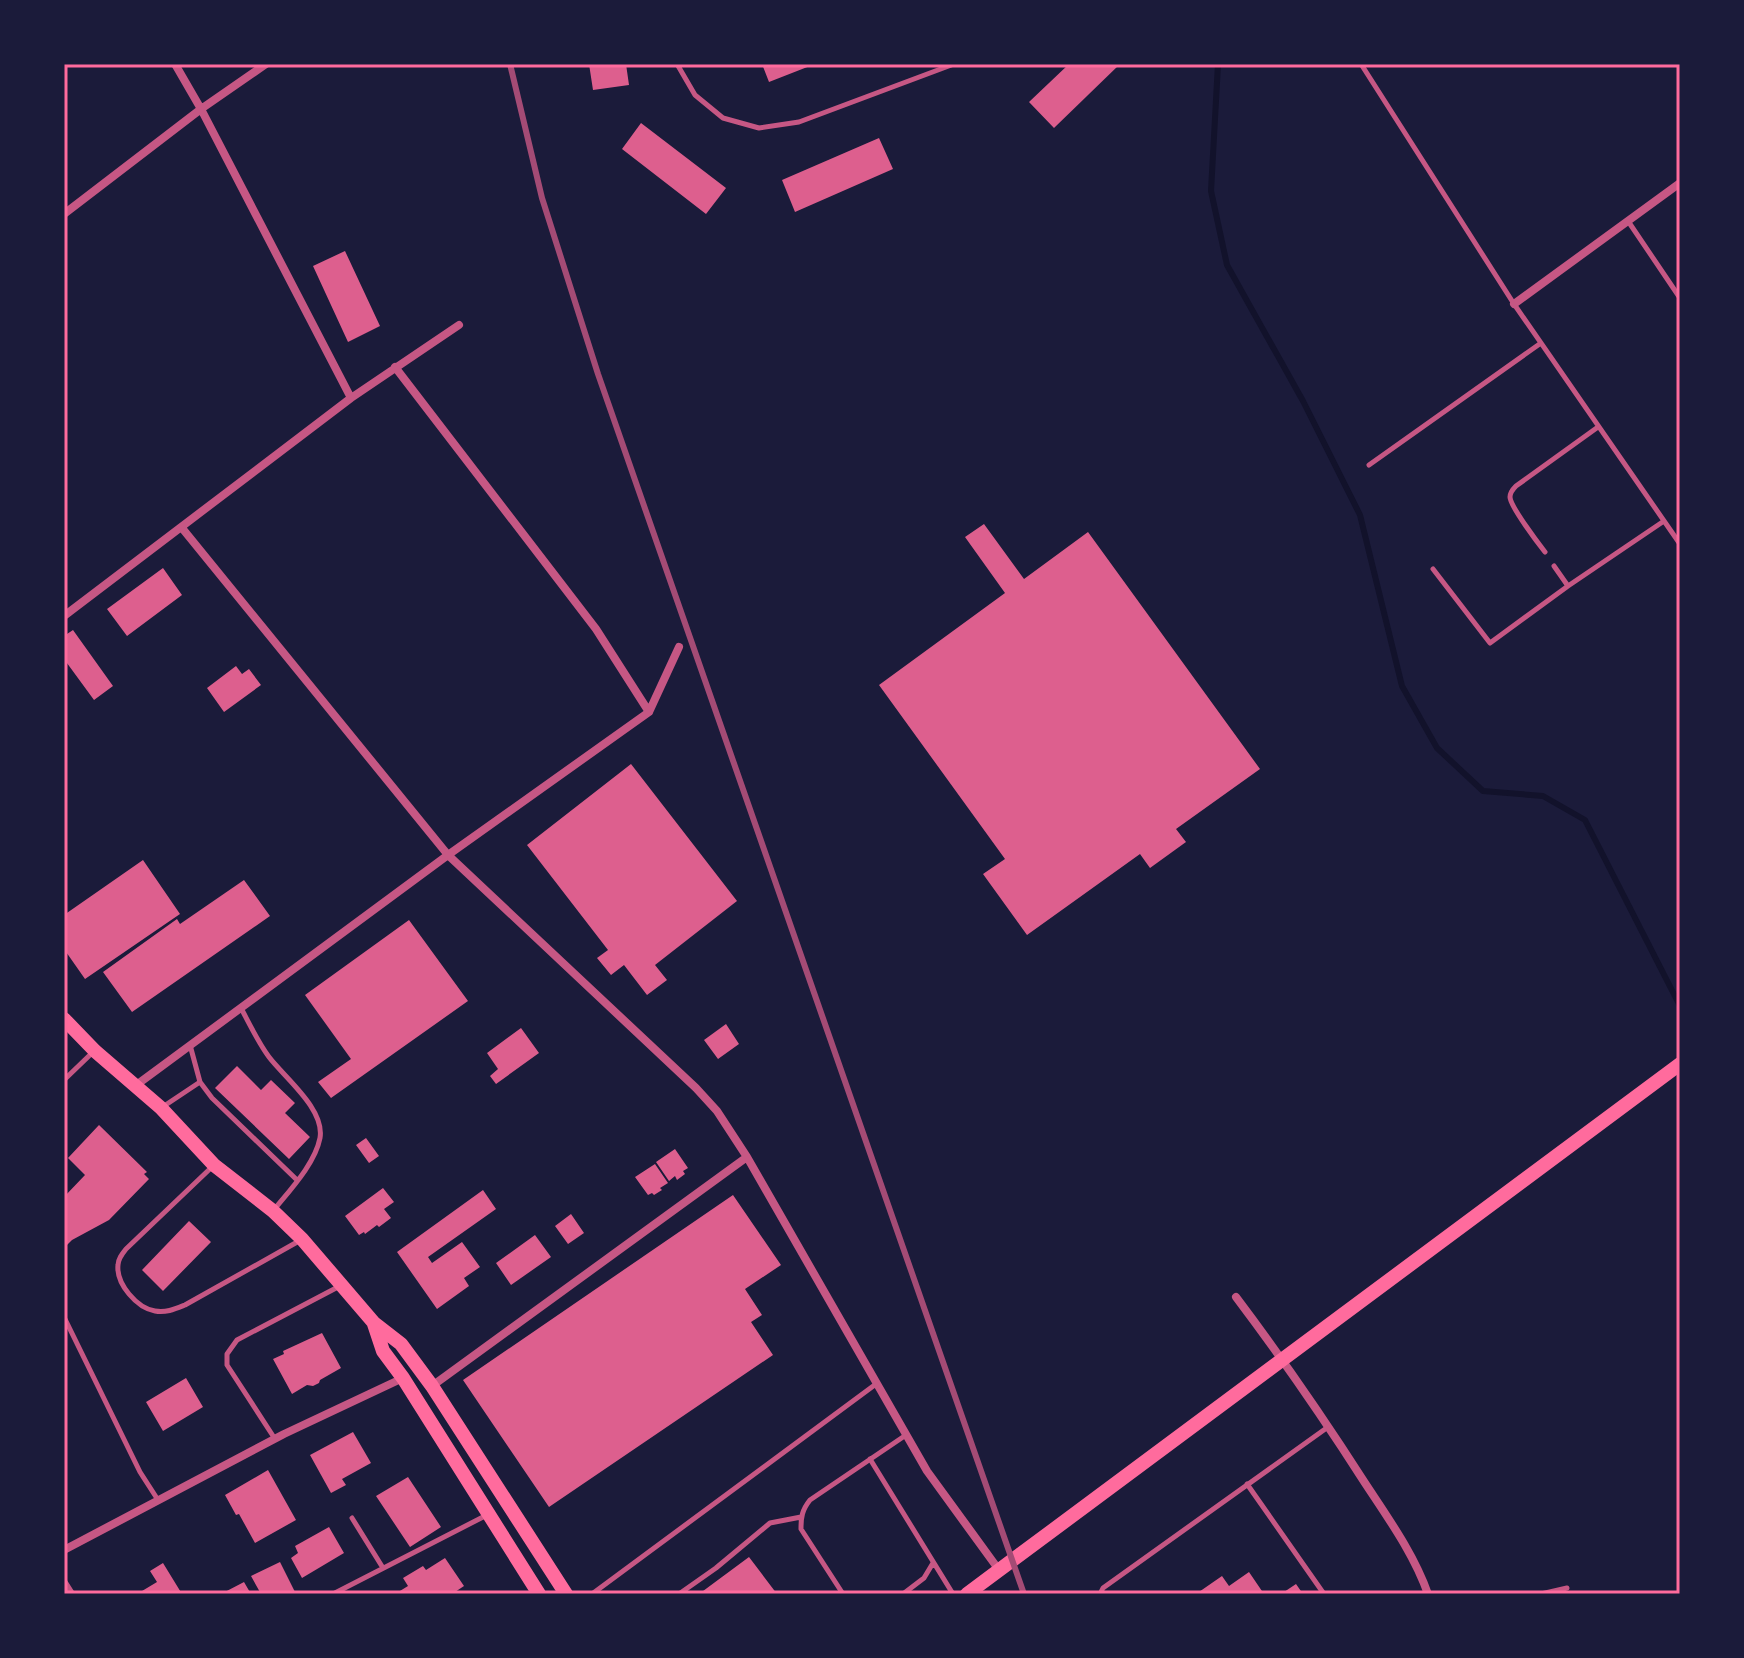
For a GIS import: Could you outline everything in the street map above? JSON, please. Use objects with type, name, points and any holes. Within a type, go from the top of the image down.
[{"type":"main road","points":[[64,1019],[95,1051],[161,1108],[214,1165],[273,1211],[302,1239],[374,1323],[401,1344],[432,1386],[566,1594]]},
{"type":"main road","points":[[967,1594],[1680,1064]]},
{"type":"main road","points":[[374,1323],[383,1351],[539,1594]]},
{"type":"street","points":[[175,64],[351,398]]},
{"type":"street","points":[[64,214],[201,109],[266,64]]},
{"type":"street","points":[[1514,304],[1680,183]]},
{"type":"street","points":[[64,616],[351,398],[459,325]]},
{"type":"street","points":[[395,367],[596,629],[649,712]]},
{"type":"street","points":[[182,528],[448,855],[717,1111],[747,1157],[927,1471],[999,1570]]},
{"type":"street","points":[[134,1086],[448,855],[649,712],[679,647]]},
{"type":"street","points":[[432,1386],[747,1157]]},
{"type":"street","points":[[1236,1297],[1329,1426],[1389,1518],[1422,1576],[1428,1594]]},
{"type":"street","points":[[64,1550],[275,1439],[403,1378]]},
{"type":"street","points":[[64,1583],[71,1594]]},
{"type":"lane","points":[[677,64],[695,95],[723,118],[759,128],[799,122],[954,64]]},
{"type":"lane","points":[[1361,64],[1514,304],[1680,544]]},
{"type":"lane","points":[[1628,221],[1680,298]]},
{"type":"lane","points":[[1369,465],[1541,343]]},
{"type":"lane","points":[[1545,552],[1509,498],[1516,486],[1598,427]]},
{"type":"lane","points":[[1433,569],[1490,643],[1664,521]]},
{"type":"lane","points":[[1554,566],[1568,586]]},
{"type":"lane","points":[[241,1007],[264,1050],[316,1115],[320,1137],[310,1161],[273,1211]]},
{"type":"lane","points":[[190,1045],[200,1082],[212,1098],[297,1180]]},
{"type":"lane","points":[[64,1080],[95,1051]]},
{"type":"lane","points":[[161,1108],[200,1082]]},
{"type":"lane","points":[[214,1165],[126,1249],[118,1262],[118,1276],[124,1288],[141,1305],[153,1311],[169,1312],[302,1239]]},
{"type":"lane","points":[[275,1439],[227,1365],[227,1354],[237,1340],[342,1285]]},
{"type":"lane","points":[[64,1317],[140,1472],[158,1500]]},
{"type":"lane","points":[[592,1594],[877,1383]]},
{"type":"lane","points":[[1100,1594],[1103,1588],[1329,1426]]},
{"type":"lane","points":[[843,1594],[801,1529],[801,1517],[810,1500],[906,1434]]},
{"type":"lane","points":[[870,1459],[953,1594]]},
{"type":"lane","points":[[1247,1484],[1324,1594]]},
{"type":"lane","points":[[333,1594],[488,1514]]},
{"type":"lane","points":[[679,1594],[770,1523],[801,1517]]},
{"type":"lane","points":[[352,1518],[383,1568]]},
{"type":"lane","points":[[903,1594],[924,1578],[933,1563]]},
{"type":"lane","points":[[1541,1594],[1567,1588]]},
{"type":"building","points":[[589,64],[626,64],[629,85],[593,90]]},
{"type":"building","points":[[762,64],[815,64],[769,82]]},
{"type":"building","points":[[1069,64],[1120,64],[1054,128],[1029,102]]},
{"type":"building","points":[[641,123],[726,188],[706,214],[622,149]]},
{"type":"building","points":[[879,138],[893,169],[795,212],[782,180]]},
{"type":"building","points":[[345,251],[380,326],[348,342],[313,266]]},
{"type":"building","points":[[984,524],[1024,579],[1088,532],[1260,769],[1176,829],[1186,842],[1150,868],[1140,854],[1027,935],[983,874],[1005,859],[879,685],[1005,593],[965,537]]},
{"type":"building","points":[[163,568],[182,595],[127,636],[107,609]]},
{"type":"building","points":[[73,630],[113,686],[94,700],[64,659],[64,636]]},
{"type":"building","points":[[236,666],[242,674],[249,669],[261,685],[224,712],[207,688]]},
{"type":"building","points":[[631,764],[737,901],[655,965],[667,980],[647,995],[624,965],[611,975],[597,958],[608,950],[527,845]]},
{"type":"building","points":[[143,860],[180,914],[85,979],[64,949],[64,915]]},
{"type":"building","points":[[244,880],[270,916],[132,1012],[103,972],[177,919],[180,924]]},
{"type":"building","points":[[409,920],[468,1001],[331,1098],[318,1082],[351,1059],[305,995]]},
{"type":"building","points":[[726,1024],[739,1044],[718,1059],[704,1040]]},
{"type":"building","points":[[521,1028],[539,1053],[496,1084],[490,1076],[498,1069],[487,1053]]},
{"type":"building","points":[[237,1066],[261,1090],[271,1080],[295,1103],[285,1113],[310,1137],[289,1159],[215,1088]]},
{"type":"building","points":[[99,1125],[147,1172],[144,1174],[149,1179],[109,1220],[72,1240],[64,1248],[64,1197],[85,1175],[68,1158]]},
{"type":"building","points":[[366,1138],[379,1156],[369,1163],[356,1145]]},
{"type":"building","points":[[675,1149],[688,1168],[677,1180],[675,1176],[669,1181],[656,1162]]},
{"type":"building","points":[[655,1164],[668,1183],[654,1195],[648,1195],[635,1177]]},
{"type":"building","points":[[383,1188],[394,1202],[384,1209],[391,1218],[359,1235],[345,1216]]},
{"type":"building","points":[[483,1190],[496,1209],[428,1257],[432,1263],[462,1242],[480,1267],[464,1278],[469,1286],[437,1309],[397,1252]]},
{"type":"building","points":[[733,1195],[781,1265],[745,1289],[762,1315],[751,1322],[773,1355],[549,1507],[463,1380]]},
{"type":"building","points":[[571,1214],[584,1233],[568,1244],[555,1226]]},
{"type":"building","points":[[189,1221],[211,1242],[163,1291],[142,1270]]},
{"type":"building","points":[[535,1235],[551,1257],[511,1285],[496,1263]]},
{"type":"building","points":[[322,1333],[341,1368],[319,1383],[307,1385],[292,1394],[273,1359]]},
{"type":"building","points":[[186,1378],[203,1407],[163,1431],[146,1402]]},
{"type":"building","points":[[353,1432],[371,1463],[342,1479],[346,1485],[331,1493],[310,1455]]},
{"type":"building","points":[[268,1470],[296,1520],[255,1543],[225,1495]]},
{"type":"building","points":[[408,1477],[441,1527],[410,1547],[376,1496]]},
{"type":"building","points":[[329,1527],[344,1553],[302,1578],[291,1558],[298,1553],[295,1546]]},
{"type":"building","points":[[749,1557],[777,1594],[699,1594]]},
{"type":"building","points":[[445,1558],[464,1586],[452,1594],[395,1594],[408,1586],[403,1578],[423,1566],[426,1570]]},
{"type":"building","points":[[280,1562],[296,1594],[261,1594],[251,1576]]},
{"type":"building","points":[[163,1563],[182,1594],[137,1594],[157,1582],[150,1571]]},
{"type":"building","points":[[1249,1572],[1264,1594],[1196,1594],[1222,1576],[1229,1586]]},
{"type":"building","points":[[244,1582],[251,1594],[221,1594]]},
{"type":"building","points":[[1296,1584],[1303,1594],[1281,1594]]},
{"type":"waterway","points":[[1218,64],[1211,191],[1227,265],[1303,401],[1360,515],[1402,686],[1437,748],[1483,791],[1543,796],[1585,820],[1680,1006]]},
{"type":"railway","points":[[510,64],[542,198],[598,374],[1024,1594]]}]
